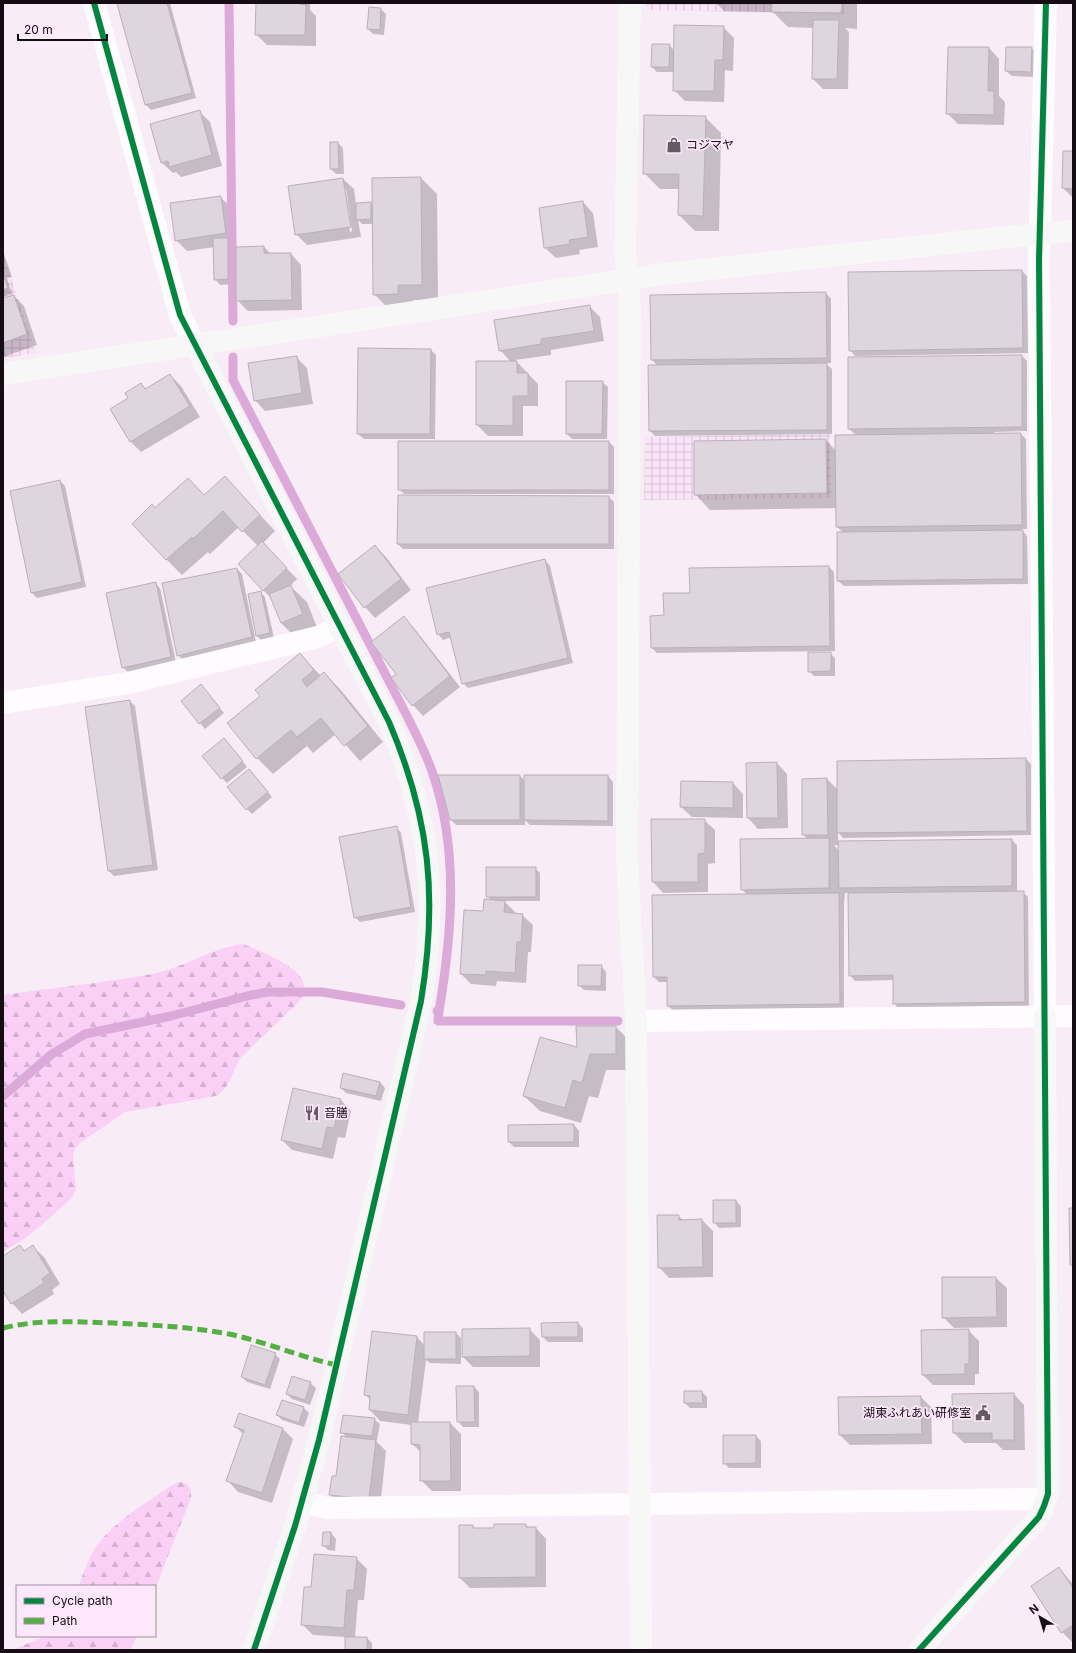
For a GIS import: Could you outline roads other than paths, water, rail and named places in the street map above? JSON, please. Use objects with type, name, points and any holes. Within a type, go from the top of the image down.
[{"type":"street","points":[[94,3],[180,315],[389,722],[402,751],[412,781],[424,835],[429,874],[429,938],[421,1001],[320,1440],[254,1650]]},
{"type":"street","points":[[630,3],[624,253],[630,306],[627,858],[636,1022],[641,1650]]},
{"type":"street","points":[[919,1650],[1038,1517],[1048,1494],[1039,260],[1046,3]]},
{"type":"street","points":[[3,374],[664,274],[1040,234],[1073,232]]},
{"type":"street","points":[[3,703],[128,683],[318,637],[340,626]]},
{"type":"street","points":[[636,1022],[1073,1016]]},
{"type":"street","points":[[302,1501],[326,1508],[1046,1499]]},
{"type":"waterway","points":[[229,3],[233,321]]},
{"type":"waterway","points":[[233,357],[233,380],[406,714],[424,751],[433,774],[447,833],[451,892],[450,922],[444,982],[439,1011],[437,1011]]},
{"type":"waterway","points":[[3,1096],[52,1054],[85,1034],[171,1016],[247,996],[267,992],[322,992],[401,1005]]},
{"type":"waterway","points":[[439,1011],[438,1021],[618,1021]]},
{"type":"place","name":"コジマヤ","points":[[674,145]]},
{"type":"place","name":"音膳","points":[[312,1113]]},
{"type":"place","name":"湖東ふれあい研修室","points":[[983,1413]]}]
